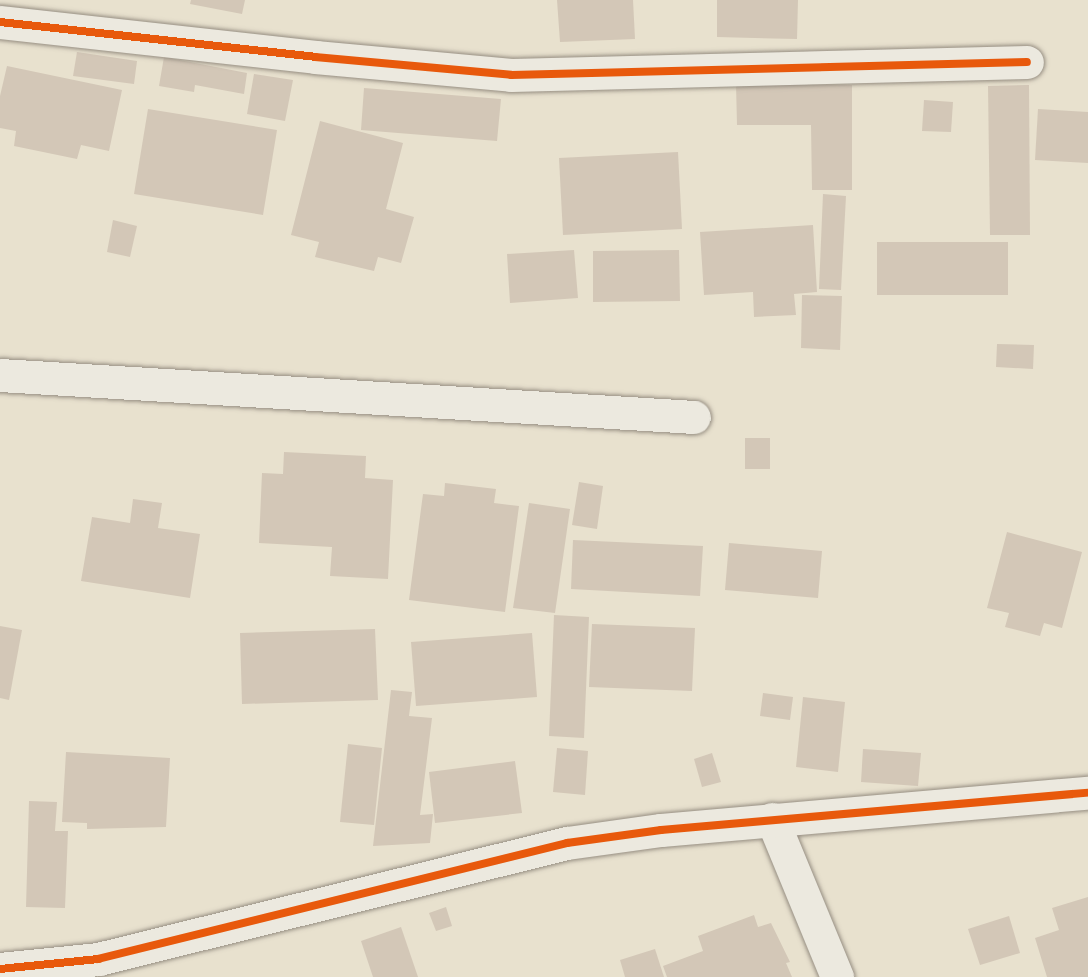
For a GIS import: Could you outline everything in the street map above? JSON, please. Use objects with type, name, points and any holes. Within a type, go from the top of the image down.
[{"type":"street","points":[[0,22],[315,57],[511,75],[1027,62]]},
{"type":"street","points":[[0,375],[694,417]]},
{"type":"street","points":[[0,969],[101,968],[567,843],[772,819],[1088,793]]},
{"type":"street","points":[[772,819],[837,977]]},
{"type":"building","points":[[191,0],[245,0],[242,14],[190,4]]},
{"type":"building","points":[[557,0],[633,0],[635,39],[560,42]]},
{"type":"building","points":[[717,0],[798,0],[797,39],[717,37]]},
{"type":"building","points":[[77,52],[137,61],[134,84],[73,76]]},
{"type":"building","points":[[164,57],[247,73],[244,94],[195,85],[194,92],[159,86]]},
{"type":"building","points":[[7,66],[122,90],[109,151],[81,145],[77,159],[14,146],[16,131],[0,128],[0,96]]},
{"type":"building","points":[[254,74],[293,80],[285,121],[247,114]]},
{"type":"building","points":[[736,84],[852,85],[852,190],[812,190],[811,125],[737,125]]},
{"type":"building","points":[[1029,85],[1030,235],[990,235],[988,86]]},
{"type":"building","points":[[364,88],[501,99],[497,141],[361,130]]},
{"type":"building","points":[[924,100],[953,102],[951,132],[922,131]]},
{"type":"building","points":[[148,109],[277,130],[263,215],[134,194]]},
{"type":"building","points":[[1038,109],[1088,112],[1088,163],[1035,160]]},
{"type":"building","points":[[320,121],[403,143],[386,209],[414,217],[401,263],[378,257],[374,271],[315,257],[319,242],[291,235]]},
{"type":"building","points":[[678,152],[682,229],[563,235],[559,158]]},
{"type":"building","points":[[823,194],[846,196],[841,290],[819,289]]},
{"type":"building","points":[[113,220],[137,226],[130,257],[107,252]]},
{"type":"building","points":[[813,225],[817,292],[794,294],[796,315],[754,317],[753,292],[704,295],[700,232]]},
{"type":"building","points":[[877,242],[1008,242],[1008,295],[877,295]]},
{"type":"building","points":[[574,250],[578,298],[510,303],[507,254]]},
{"type":"building","points":[[679,250],[680,301],[593,302],[593,251]]},
{"type":"building","points":[[802,295],[842,296],[840,350],[801,348]]},
{"type":"building","points":[[997,344],[1034,345],[1033,369],[996,367]]},
{"type":"building","points":[[745,438],[770,438],[770,469],[745,469]]},
{"type":"building","points":[[284,452],[366,456],[365,478],[393,480],[388,579],[330,576],[332,547],[259,543],[262,473],[283,474]]},
{"type":"building","points":[[579,482],[603,486],[597,529],[572,525]]},
{"type":"building","points":[[445,483],[496,489],[494,503],[519,506],[505,612],[409,600],[423,494],[444,496]]},
{"type":"building","points":[[133,499],[162,503],[158,528],[200,534],[190,598],[81,581],[92,517],[130,523]]},
{"type":"building","points":[[529,503],[570,509],[555,613],[513,608]]},
{"type":"building","points":[[1007,532],[1082,552],[1062,628],[1044,623],[1040,636],[1005,627],[1009,613],[987,608]]},
{"type":"building","points":[[573,540],[703,546],[700,596],[571,589]]},
{"type":"building","points":[[729,543],[822,551],[818,598],[725,590]]},
{"type":"building","points":[[554,615],[589,617],[584,738],[549,736]]},
{"type":"building","points":[[592,624],[695,628],[692,691],[589,687]]},
{"type":"building","points":[[0,626],[22,630],[9,700],[0,698]]},
{"type":"building","points":[[375,629],[378,700],[242,704],[240,633]]},
{"type":"building","points":[[532,633],[537,697],[416,706],[411,642]]},
{"type":"building","points":[[391,690],[412,692],[409,716],[432,718],[420,815],[433,814],[430,843],[373,846]]},
{"type":"building","points":[[763,693],[793,697],[790,720],[760,716]]},
{"type":"building","points":[[803,697],[845,702],[838,772],[796,767]]},
{"type":"building","points":[[348,744],[382,748],[374,825],[340,822]]},
{"type":"building","points":[[557,748],[588,751],[585,795],[553,792]]},
{"type":"building","points":[[863,749],[921,753],[918,786],[861,782]]},
{"type":"building","points":[[66,752],[170,758],[166,827],[87,829],[87,823],[62,822]]},
{"type":"building","points":[[712,753],[721,782],[702,787],[694,759]]},
{"type":"building","points":[[515,761],[522,813],[435,823],[429,772]]},
{"type":"building","points":[[29,801],[57,802],[55,831],[68,831],[65,908],[26,907]]},
{"type":"building","points":[[1088,897],[1088,977],[1047,977],[1035,938],[1059,930],[1052,908]]},
{"type":"building","points":[[446,907],[452,926],[436,931],[429,913]]},
{"type":"building","points":[[754,915],[758,927],[771,923],[790,962],[786,963],[792,977],[667,977],[663,966],[703,951],[698,936]]},
{"type":"building","points":[[1009,916],[1020,953],[980,965],[968,929]]},
{"type":"building","points":[[401,927],[418,977],[373,977],[361,941]]},
{"type":"building","points":[[655,949],[664,977],[625,977],[620,960]]},
{"type":"cycle path","points":[[0,22],[315,57],[511,75],[1027,62]]},
{"type":"cycle path","points":[[0,969],[98,959],[567,843],[661,830],[1088,793]]}]
